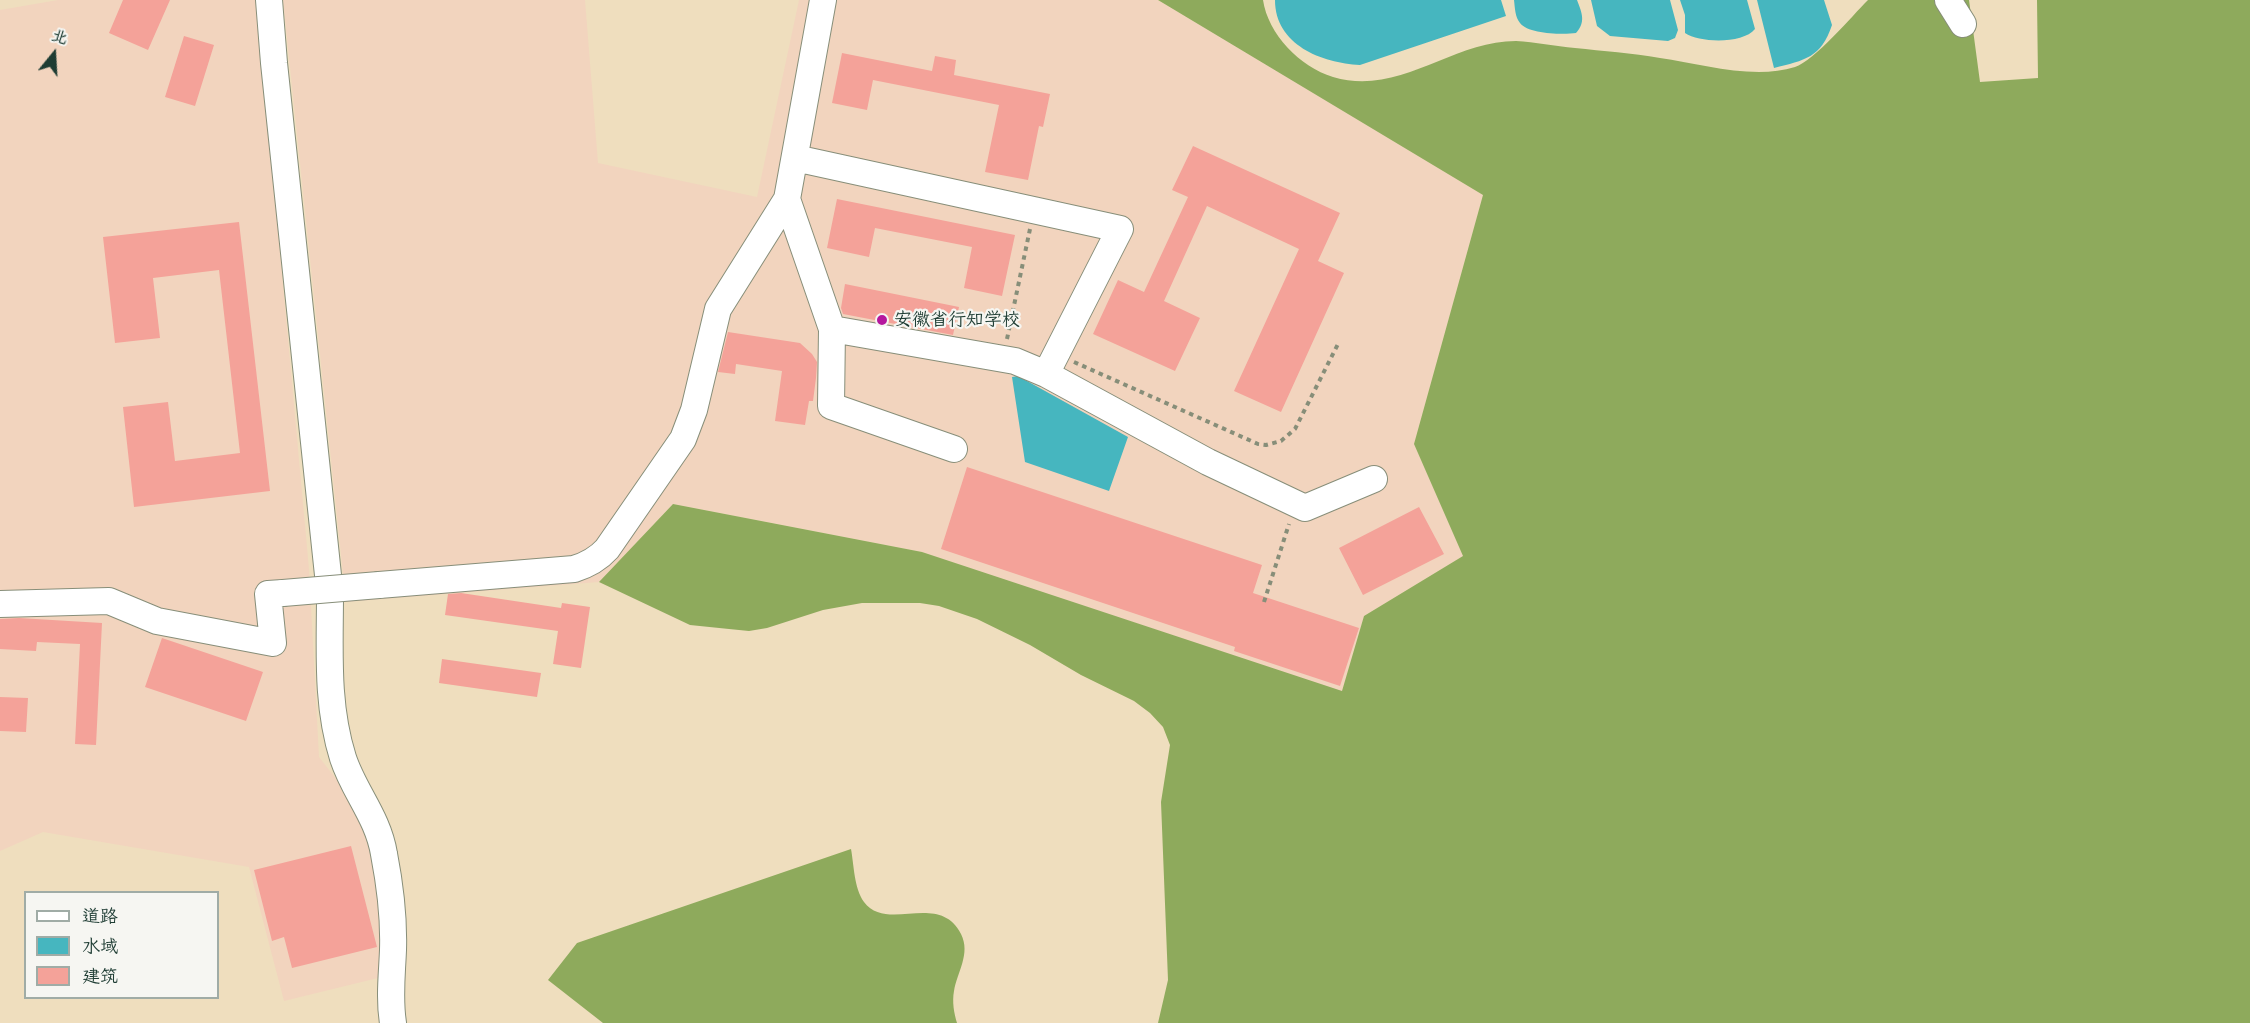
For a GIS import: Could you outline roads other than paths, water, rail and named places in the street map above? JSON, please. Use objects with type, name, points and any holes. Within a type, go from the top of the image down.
[{"type":"street","points":[[269,0],[276,87],[330,594],[329,671],[332,712],[344,761],[375,822],[384,854],[393,949],[391,991],[393,1023]]},
{"type":"street","points":[[0,604],[109,601],[157,621],[273,643],[268,594],[574,569],[601,556],[683,439],[694,410],[718,309],[788,199],[823,0]]},
{"type":"street","points":[[1948,0],[1963,24]]},
{"type":"street","points":[[795,158],[1120,230],[1052,364]]},
{"type":"street","points":[[788,199],[832,330],[831,406],[954,449]]},
{"type":"street","points":[[832,330],[1015,361],[1052,364],[1208,462],[1305,508],[1374,479]]},
{"type":"water","points":[[1275,0],[1501,0],[1506,16],[1360,65],[1331,60],[1303,49],[1283,29],[1277,16]]},
{"type":"water","points":[[1514,0],[1577,0],[1582,13],[1581,25],[1576,33],[1570,34],[1546,33],[1524,27],[1518,21]]},
{"type":"water","points":[[1591,0],[1670,0],[1678,30],[1675,38],[1668,41],[1610,36],[1597,26]]},
{"type":"water","points":[[1680,0],[1747,0],[1755,29],[1749,34],[1732,39],[1711,40],[1692,36],[1685,33],[1685,15]]},
{"type":"water","points":[[1757,0],[1824,0],[1832,25],[1823,45],[1803,60],[1774,68]]},
{"type":"water","points":[[1018,376],[1128,437],[1109,491],[1025,462],[1012,377]]},
{"type":"place","name":"安徽省行知学校","points":[[882,320]]}]
